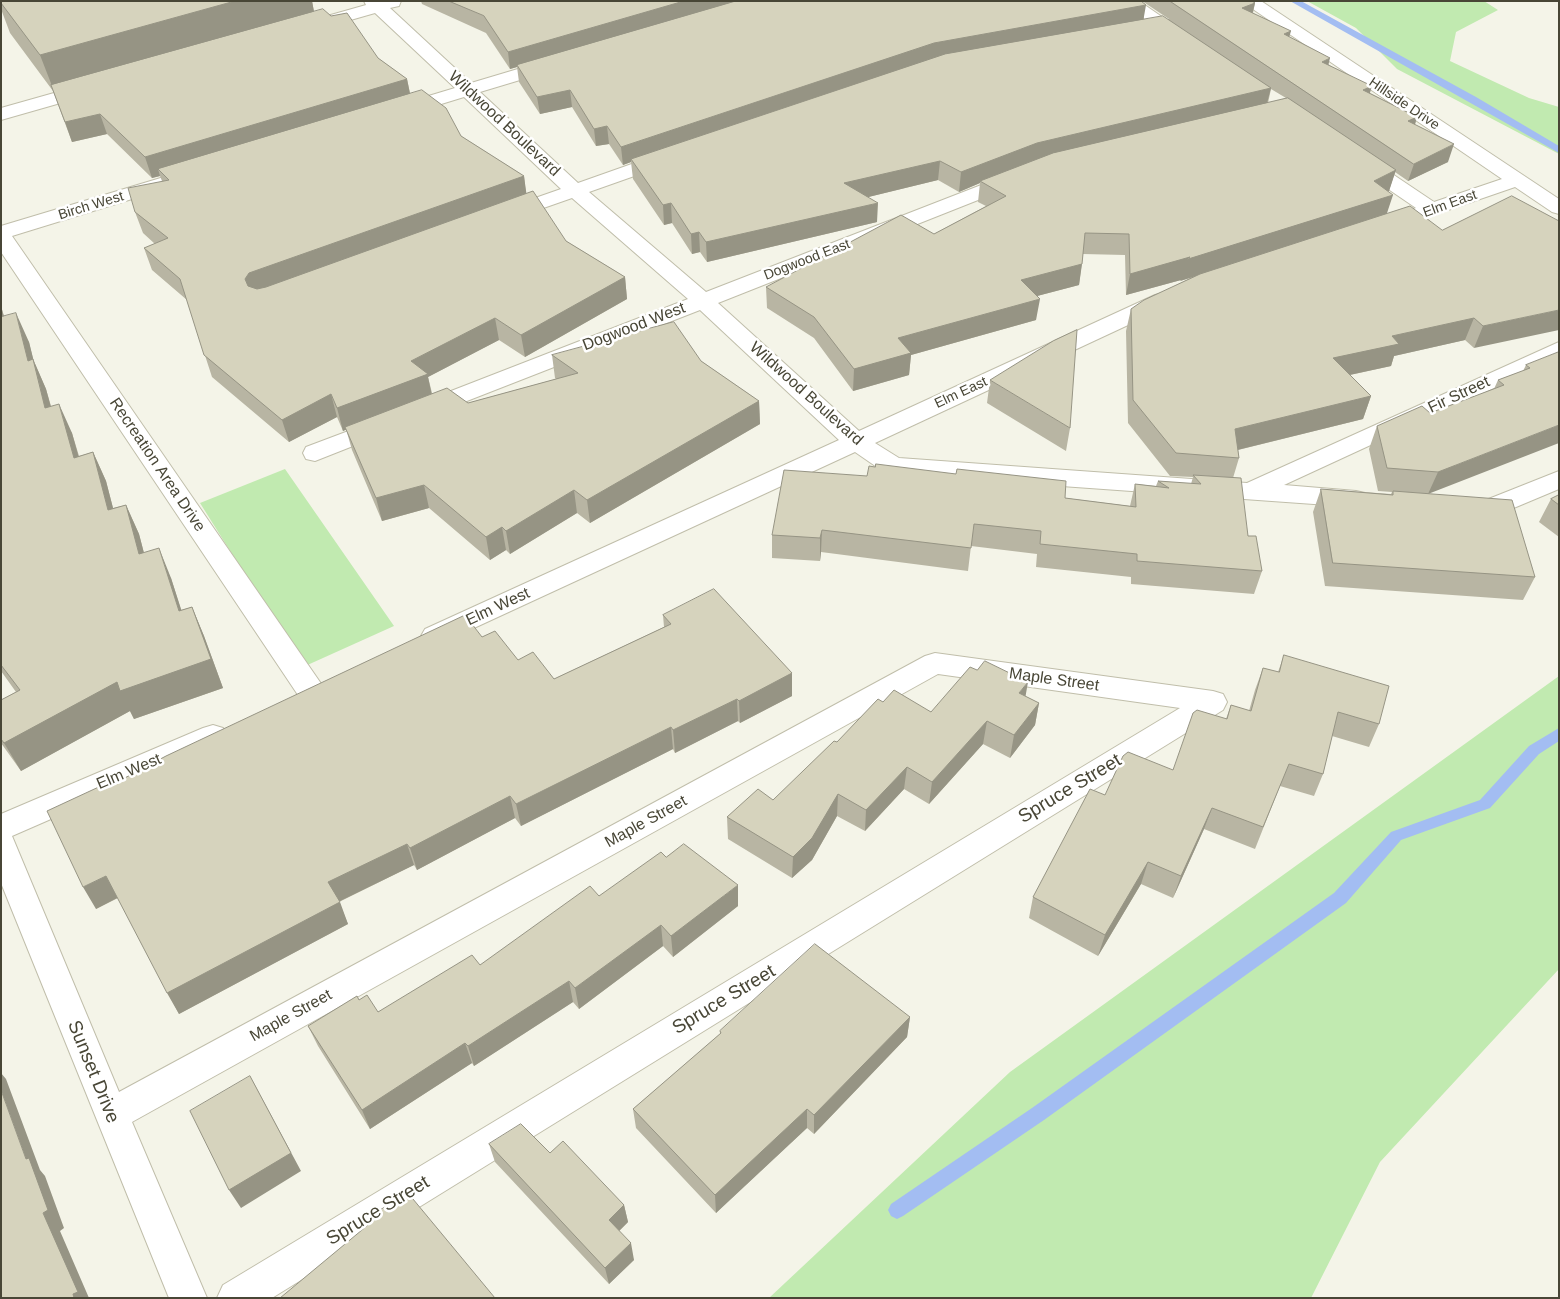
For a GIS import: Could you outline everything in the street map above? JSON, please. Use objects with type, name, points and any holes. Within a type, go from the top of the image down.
[{"type":"street","points":[[1127,1],[1195,48]]},
{"type":"street","name":"Hillside Drive","points":[[1249,1],[1559,208]]},
{"type":"street","points":[[294,31],[383,3]]},
{"type":"street","name":"Wildwood Boulevard","points":[[383,3],[468,90],[574,190],[702,300],[855,441],[893,466],[1379,501]]},
{"type":"street","points":[[1143,30],[1162,26]]},
{"type":"street","points":[[382,116],[571,60]]},
{"type":"street","points":[[1,114],[105,85]]},
{"type":"street","points":[[1343,149],[1433,210]]},
{"type":"street","points":[[483,223],[686,152]]},
{"type":"street","name":"Dogwood East","points":[[702,300],[1032,172]]},
{"type":"street","name":"Birch West","points":[[1,235],[182,178]]},
{"type":"street","name":"Elm East","points":[[1367,232],[1517,180]]},
{"type":"street","name":"Recreation Area Drive","points":[[1,235],[312,693]]},
{"type":"street","name":"Elm East","points":[[855,441],[1177,293]]},
{"type":"street","name":"Dogwood West","points":[[315,453],[702,300]]},
{"type":"street","name":"Fir Street","points":[[1250,491],[1559,349]]},
{"type":"street","name":"Elm West","points":[[411,647],[855,441]]},
{"type":"street","points":[[1448,506],[1488,509],[1559,479]]},
{"type":"street","name":"Maple Street","points":[[111,1115],[935,663],[1213,702]]},
{"type":"street","name":"Spruce Street","points":[[236,1298],[1213,702]]},
{"type":"street","name":"Elm West","points":[[1,827],[239,725]]},
{"type":"street","name":"Sunset Drive","points":[[1,844],[111,1115],[188,1298]]},
{"type":"green space","points":[[1307,1],[1484,1],[1498,10],[1456,32],[1450,61],[1529,98],[1559,107],[1559,154],[1397,69],[1356,28]]},
{"type":"green space","points":[[285,469],[394,626],[303,667],[200,503]]},
{"type":"green space","points":[[1559,676],[1559,969],[1380,1162],[1311,1298],[769,1298],[1010,1072]]},
{"type":"building","points":[[1,1],[235,1],[40,55]]},
{"type":"building","points":[[449,1],[684,1],[508,52],[484,16]]},
{"type":"building","points":[[736,1],[1141,1],[1146,5],[934,43],[621,147],[607,126],[594,129],[570,90],[537,97],[517,65]]},
{"type":"building","points":[[1170,1],[1252,1],[1255,3],[1242,8],[1291,31],[1284,34],[1330,58],[1322,62],[1372,86],[1363,90],[1417,117],[1408,121],[1454,144],[1414,164]]},
{"type":"building","points":[[323,9],[331,16],[347,13],[378,58],[407,79],[145,157],[100,114],[65,122],[51,85]]},
{"type":"building","points":[[1163,16],[1271,88],[1037,143],[961,172],[940,161],[844,183],[878,203],[706,242],[699,232],[691,234],[671,203],[663,205],[631,159],[945,54]]},
{"type":"building","points":[[422,90],[446,108],[461,136],[524,176],[249,273],[245,279],[248,286],[257,289],[266,287],[533,191],[566,241],[625,277],[521,335],[495,318],[411,361],[428,374],[337,408],[331,394],[282,420],[204,355],[180,279],[144,248],[168,238],[135,212],[128,188],[169,180],[158,169]]},
{"type":"building","points":[[1288,98],[1396,170],[1374,181],[1393,195],[1185,260],[1190,257],[1130,274],[1129,234],[1085,233],[1082,264],[1021,280],[1040,299],[898,338],[911,353],[854,369],[814,317],[766,287],[901,215],[934,234],[1006,196],[980,181],[1053,153]]},
{"type":"building","points":[[1512,196],[1559,221],[1559,310],[1483,326],[1474,318],[1392,336],[1399,344],[1333,358],[1371,396],[1235,429],[1239,458],[1176,453],[1133,400],[1131,309],[1144,300],[1200,274],[1410,206],[1442,230]]},
{"type":"building","points":[[16,313],[28,361],[33,359],[45,408],[59,404],[74,458],[93,452],[108,510],[126,505],[139,554],[159,548],[179,611],[192,607],[211,659],[120,691],[117,682],[4,743],[1,739],[1,700],[20,690],[1,665],[1,317]]},
{"type":"building","points":[[674,322],[701,361],[759,401],[587,500],[574,490],[506,531],[502,527],[486,537],[424,485],[376,498],[345,427],[447,388],[468,403],[578,373],[552,355]]},
{"type":"building","points":[[1077,330],[1070,428],[990,380],[1053,341]]},
{"type":"building","points":[[1559,352],[1559,425],[1438,472],[1387,468],[1377,426],[1422,406],[1430,413],[1504,385],[1498,380],[1530,368],[1526,365]]},
{"type":"building","points":[[876,464],[956,474],[957,469],[1066,481],[1065,498],[1136,507],[1135,484],[1169,488],[1158,481],[1201,484],[1193,475],[1241,478],[1248,536],[1256,536],[1262,571],[1137,561],[1137,554],[1040,544],[1041,531],[974,524],[971,548],[822,530],[820,538],[772,535],[784,470],[867,476],[869,466],[875,467]]},
{"type":"building","points":[[1321,489],[1393,495],[1393,491],[1512,500],[1535,577],[1333,563]]},
{"type":"building","points":[[1559,495],[1559,505],[1551,499]]},
{"type":"building","points":[[714,589],[792,673],[739,701],[737,699],[673,730],[671,727],[516,804],[510,796],[410,848],[407,844],[328,882],[340,902],[167,993],[106,876],[83,887],[47,811],[103,785],[104,789],[166,756],[465,615],[482,637],[495,631],[518,660],[533,652],[554,679],[671,624],[663,615]]},
{"type":"building","points":[[1284,655],[1389,686],[1379,724],[1338,712],[1323,774],[1289,764],[1263,827],[1212,808],[1181,876],[1148,862],[1105,935],[1033,897],[1090,789],[1105,795],[1123,756],[1128,752],[1173,770],[1193,713],[1197,710],[1227,719],[1231,705],[1251,711],[1263,668],[1279,672]]},
{"type":"building","points":[[985,661],[1028,682],[1019,693],[1039,703],[1014,735],[987,721],[932,782],[907,767],[866,810],[838,794],[812,838],[793,857],[727,817],[758,789],[773,800],[834,741],[837,742],[878,699],[883,702],[894,690],[931,712],[970,667],[977,670]]},
{"type":"building","points":[[684,844],[738,885],[671,936],[661,925],[575,988],[569,981],[468,1046],[465,1043],[362,1110],[308,1026],[357,996],[359,1000],[367,995],[378,1012],[472,955],[480,965],[590,886],[599,896],[661,852],[666,857]]},
{"type":"building","points":[[815,944],[910,1017],[814,1115],[807,1109],[715,1195],[633,1109],[721,1033],[720,1031]]},
{"type":"building","points":[[250,1076],[291,1153],[229,1190],[190,1111]]},
{"type":"building","points":[[1,1090],[26,1159],[29,1158],[48,1210],[43,1213],[78,1292],[73,1294],[74,1298],[1,1298]]},
{"type":"building","points":[[521,1124],[550,1153],[563,1141],[624,1205],[609,1220],[631,1243],[605,1268],[489,1144]]},
{"type":"building","points":[[408,1193],[495,1298],[280,1298],[374,1220],[371,1216]]},
{"type":"waterway","points":[[1294,1],[1473,99],[1559,150]]},
{"type":"waterway","points":[[897,1210],[1038,1114],[1340,898],[1396,836],[1485,804],[1534,750],[1559,734]]}]
